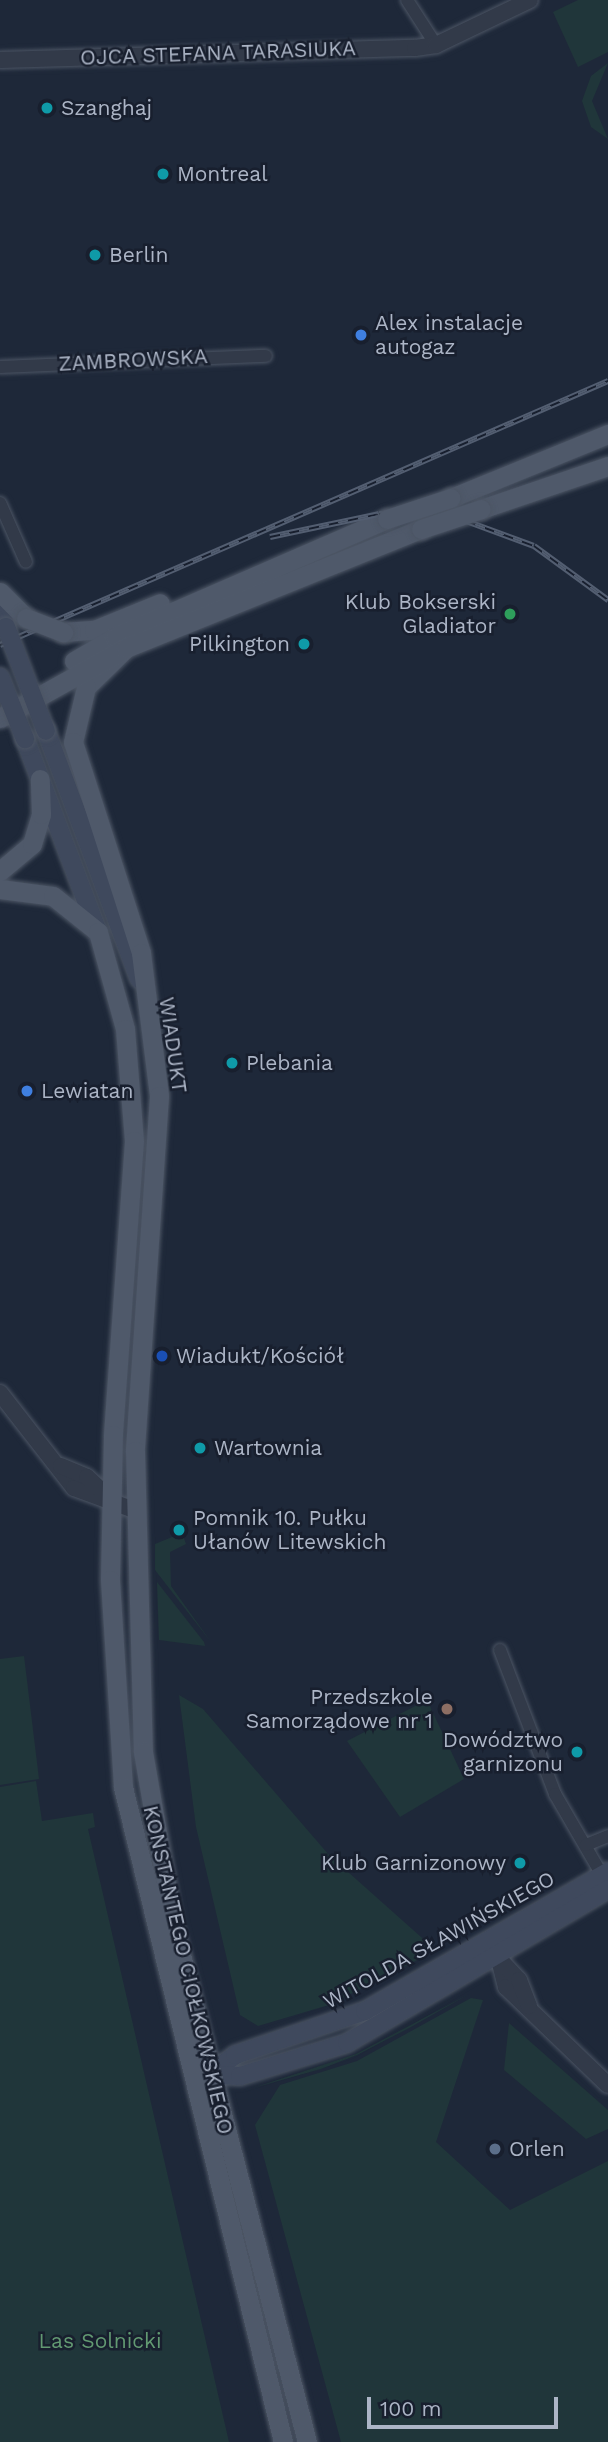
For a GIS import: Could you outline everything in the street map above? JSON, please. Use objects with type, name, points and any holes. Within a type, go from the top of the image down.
[{"type":"main road","points":[[0,592],[26,618],[63,632],[94,630],[275,554],[451,498],[608,434]]},
{"type":"main road","points":[[0,718],[126,648],[421,529],[608,466]]},
{"type":"main road","points":[[0,703],[115,637],[387,519]]},
{"type":"main road","name":"WIADUKT","points":[[3,619],[142,989],[159,1123],[134,1510]]},
{"type":"main road","points":[[126,648],[86,687],[73,742],[141,953],[142,989]]},
{"type":"main road","points":[[0,677],[99,932],[123,1016],[134,1119],[111,1500]]},
{"type":"main road","points":[[0,871],[32,844],[41,814],[40,779]]},
{"type":"main road","points":[[0,888],[53,896],[99,932]]},
{"type":"main road","name":"KONSTANTEGO CIOŁKOWSKIEGO","points":[[111,1500],[114,1703],[145,1893],[189,2077],[283,2442]]},
{"type":"main road","name":"KONSTANTEGO CIOŁKOWSKIEGO","points":[[134,1510],[142,1740],[165,1888],[307,2442]]},
{"type":"main road","name":"WITOLDA SŁAWIŃSKIEGO","points":[[212,2072],[235,2055],[342,2022],[488,1941],[606,1880]]},
{"type":"main road","name":"WITOLDA SŁAWIŃSKIEGO","points":[[189,2077],[212,2072],[240,2076],[347,2043],[499,1959],[606,1880]]},
{"type":"main road","points":[[145,1893],[165,1888]]},
{"type":"street","points":[[407,0],[436,45],[530,0]]},
{"type":"street","name":"OJCA STEFANA TARASIUKA","points":[[0,60],[436,45]]},
{"type":"street","name":"ZAMBROWSKA","points":[[0,367],[266,356]]},
{"type":"street","points":[[0,503],[26,562]]},
{"type":"street","points":[[0,1393],[61,1466],[87,1477],[111,1500],[134,1510]]},
{"type":"street","points":[[500,1650],[555,1794],[606,1880]]},
{"type":"street","points":[[586,1845],[608,1836]]},
{"type":"street","points":[[488,1941],[499,1959],[519,1980],[530,2010],[608,2085]]},
{"type":"green space","points":[[578,0],[608,0],[608,52],[578,67],[553,12]]},
{"type":"green space","points":[[608,63],[592,101],[608,139],[591,127],[582,101],[591,76]]},
{"type":"green space","points":[[182,1533],[186,1544],[170,1552],[171,1586],[211,1642],[155,1570],[155,1544]]},
{"type":"green space","points":[[157,1582],[204,1642],[205,1646],[159,1640]]},
{"type":"green space","points":[[24,1656],[39,1779],[0,1785],[0,1659]]},
{"type":"green space","points":[[179,1695],[203,1709],[329,1855],[430,1945],[427,1955],[329,2005],[258,2026],[240,2015],[196,1827]]},
{"type":"green space","points":[[427,1700],[464,1779],[400,1817],[347,1741]]},
{"type":"green space","name":"Las Solnicki","points":[[36,1781],[42,1821],[93,1813],[95,1827],[88,1829],[229,2442],[0,2442],[0,1787]]},
{"type":"green space","points":[[469,1994],[357,2055],[321,2069],[253,2088],[356,2054]]},
{"type":"green space","points":[[471,1998],[483,2000],[436,2142],[510,2210],[608,2161],[608,2442],[341,2442],[255,2125],[280,2085],[357,2061]]},
{"type":"green space","points":[[509,2023],[608,2110],[608,2129],[586,2139],[504,2070]]},
{"type":"railway","points":[[0,645],[608,381]]},
{"type":"railway","points":[[270,537],[379,514],[466,521],[534,546],[608,600]]},
{"type":"place","name":"Szanghaj","points":[[47,108]]},
{"type":"place","name":"Montreal","points":[[163,174]]},
{"type":"place","name":"Berlin","points":[[95,255]]},
{"type":"place","name":"Alex instalacje autogaz","points":[[361,335]]},
{"type":"place","name":"Klub Bokserski Gladiator","points":[[510,614]]},
{"type":"place","name":"Pilkington","points":[[304,644]]},
{"type":"place","name":"Plebania","points":[[232,1063]]},
{"type":"place","name":"Lewiatan","points":[[27,1091]]},
{"type":"place","name":"Wiadukt/Kościół","points":[[162,1356]]},
{"type":"place","name":"Wartownia","points":[[200,1448]]},
{"type":"place","name":"Pomnik 10. Pułku Ułanów Litewskich","points":[[179,1530]]},
{"type":"place","name":"Przedszkole Samorządowe nr 1","points":[[447,1709]]},
{"type":"place","name":"Dowództwo garnizonu","points":[[577,1752]]},
{"type":"place","name":"Klub Garnizonowy","points":[[520,1863]]},
{"type":"place","name":"Orlen","points":[[495,2149]]}]
